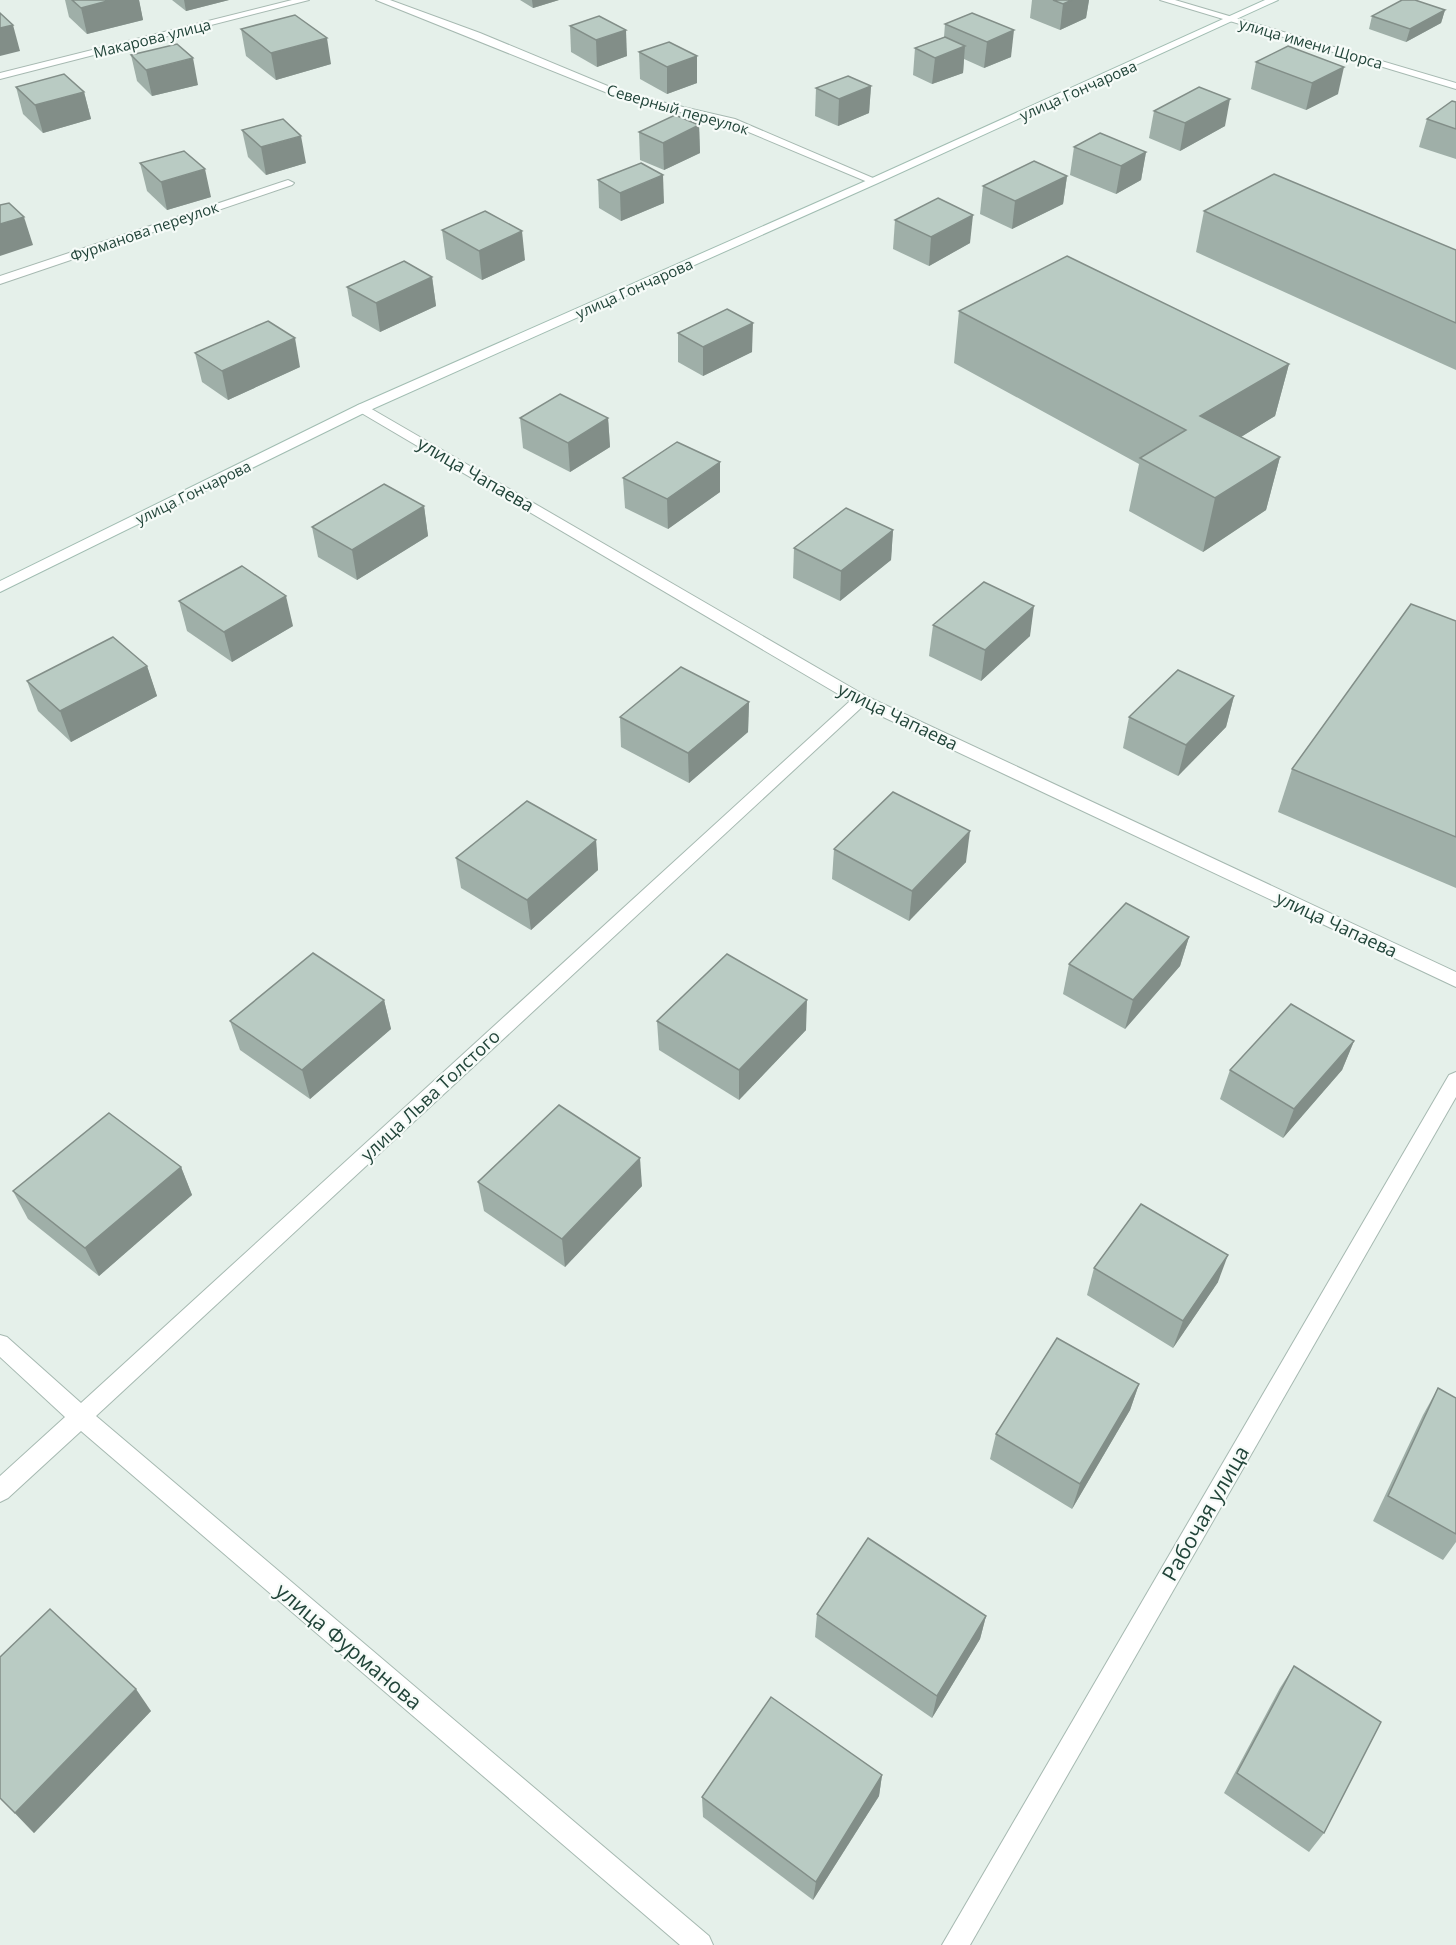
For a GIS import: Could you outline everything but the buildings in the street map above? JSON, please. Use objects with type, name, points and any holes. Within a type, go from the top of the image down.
[{"type":"street","name":"Макарова улица","points":[[0,76],[304,0]]},
{"type":"street","name":"Северный переулок","points":[[381,0],[476,35],[624,96],[730,121],[874,181]]},
{"type":"street","name":"улица имени Щорса","points":[[1165,0],[1456,86]]},
{"type":"street","name":"улица Гончарова","points":[[0,587],[363,408],[874,181],[1273,0]]},
{"type":"street","name":"Фурманова переулок","points":[[0,280],[288,183]]},
{"type":"street","name":"улица Чапаева","points":[[363,408],[860,700],[1456,980]]},
{"type":"street","name":"улица Льва Толстого","points":[[0,1491],[860,700]]},
{"type":"street","name":"Рабочая улица","points":[[955,1945],[1456,1080]]},
{"type":"street","name":"улица Фурманова","points":[[0,1344],[81,1417],[700,1945]]}]
